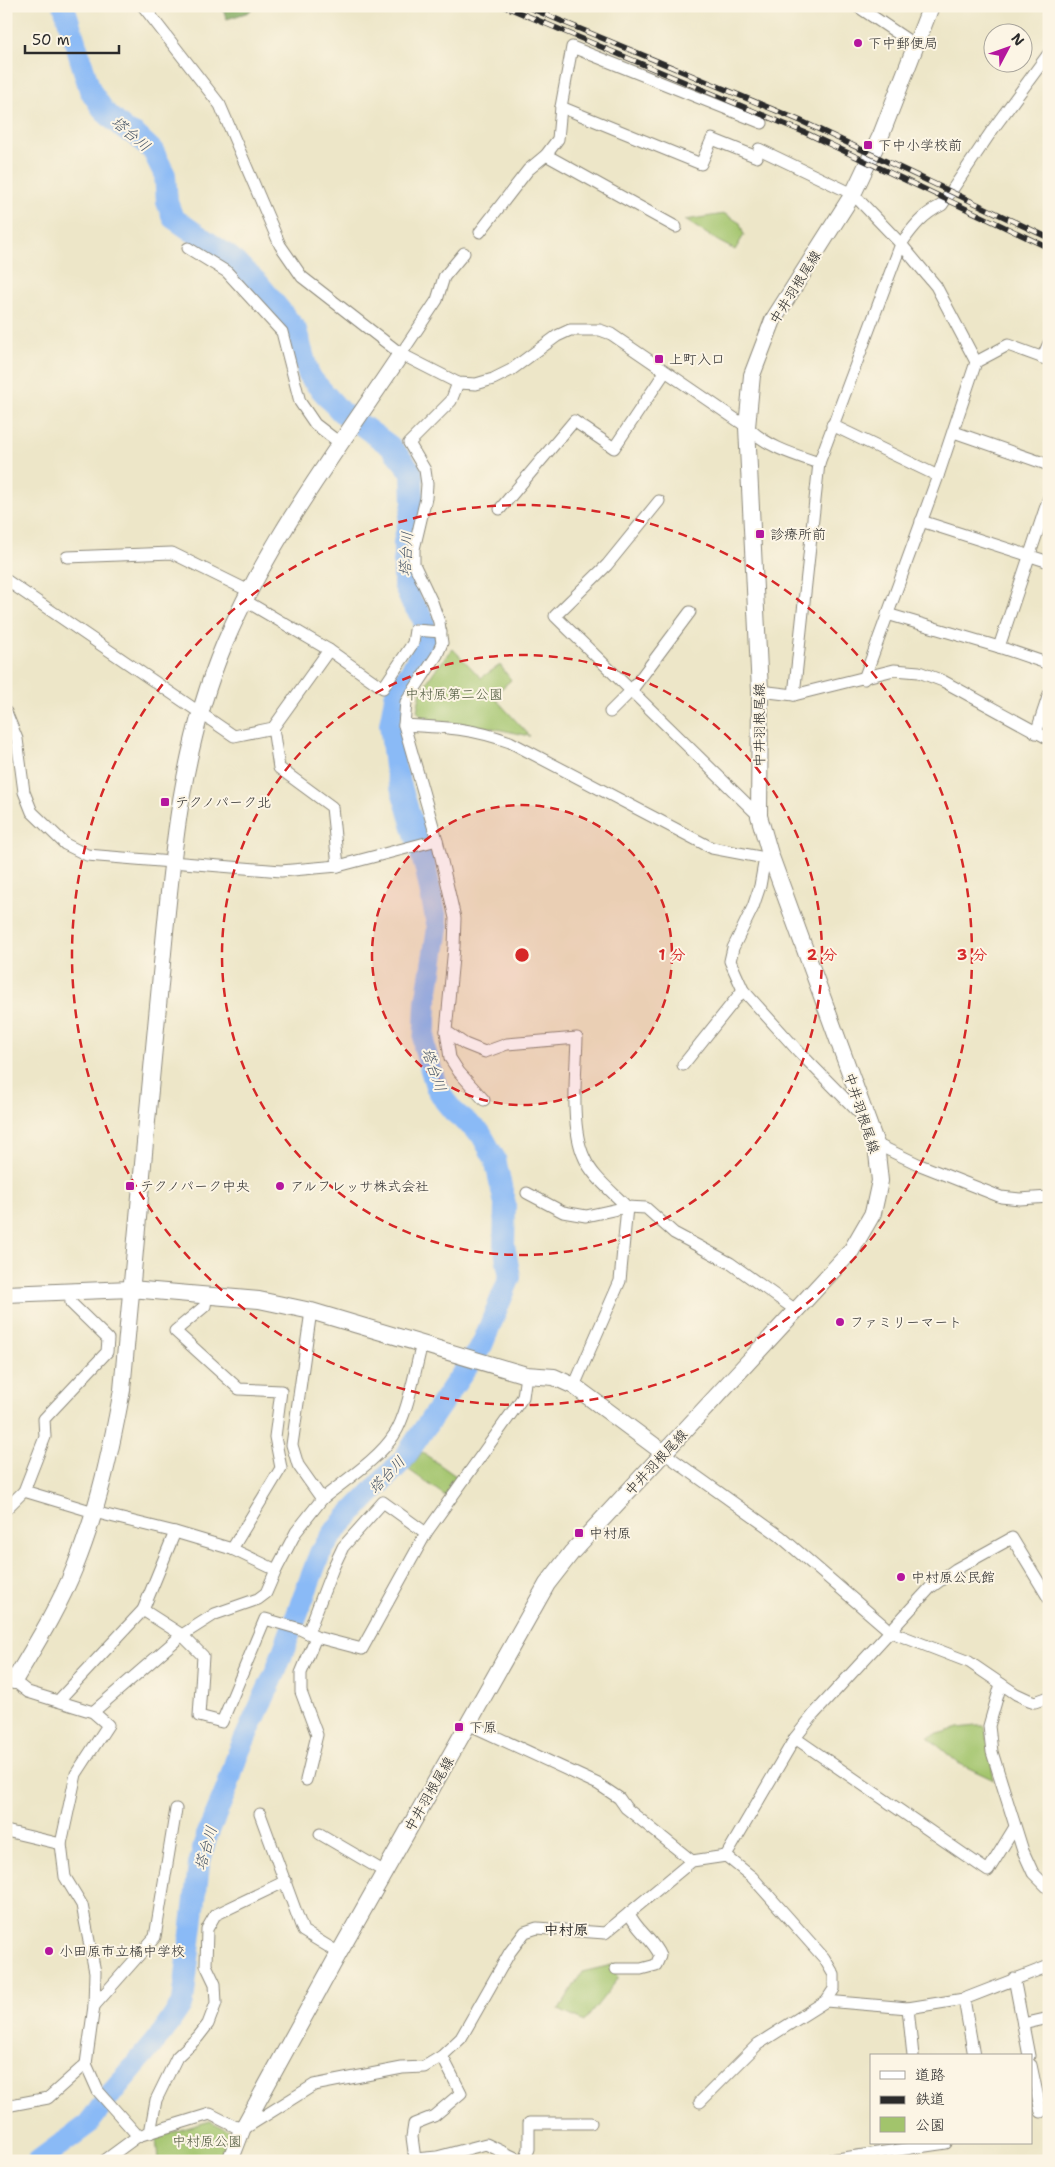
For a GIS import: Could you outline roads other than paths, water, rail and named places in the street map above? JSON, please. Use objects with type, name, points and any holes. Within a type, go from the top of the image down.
[{"type":"main road","name":"中井羽根尾線","points":[[230,2161],[242,2130],[338,1952],[547,1584],[572,1552],[851,1251],[874,1213],[880,1181],[876,1144],[767,856],[759,816],[760,691],[747,427],[752,375],[773,320],[853,194],[881,135],[931,6]]},
{"type":"main road","points":[[10,1676],[44,1630],[75,1567],[94,1512],[111,1450],[122,1390],[172,862],[189,751],[223,647],[246,595],[290,519],[400,354]]},
{"type":"main road","points":[[6,1294],[131,1289],[207,1294],[259,1300],[311,1311],[526,1375],[554,1377],[574,1386],[664,1453]]},
{"type":"street","points":[[142,6],[220,105],[280,245],[289,260],[302,277],[400,354],[458,383],[476,384],[493,379],[511,370],[556,336],[570,330],[600,330],[611,334],[747,427],[759,439],[780,450],[819,463]]},
{"type":"street","points":[[857,6],[915,45]]},
{"type":"street","points":[[480,232],[528,170],[546,155],[558,139],[561,107],[572,47],[762,123]]},
{"type":"street","points":[[794,695],[819,463],[901,244],[913,226],[929,211],[942,205],[1049,53]]},
{"type":"street","points":[[561,107],[701,164],[712,139],[758,153],[853,194],[901,244],[936,286],[976,362]]},
{"type":"street","points":[[546,155],[676,227]]},
{"type":"street","points":[[188,248],[226,272],[282,332],[300,402],[315,424],[343,440]]},
{"type":"street","points":[[400,354],[437,300],[444,277],[464,253]]},
{"type":"street","points":[[864,679],[886,614],[954,432],[976,362],[1008,344],[1045,359],[1049,343]]},
{"type":"street","points":[[500,509],[574,421],[614,448],[665,372]]},
{"type":"street","points":[[458,383],[451,401],[409,443],[425,470],[427,484],[426,498],[414,549],[414,564],[432,602],[441,632],[442,643],[437,656],[406,702],[404,726],[437,840],[455,918],[446,1031],[450,1058],[459,1072],[484,1100]]},
{"type":"street","points":[[832,425],[938,476]]},
{"type":"street","points":[[954,432],[1049,465]]},
{"type":"street","points":[[998,647],[1049,497]]},
{"type":"street","points":[[659,502],[607,565],[554,616],[759,816]]},
{"type":"street","points":[[921,522],[1049,562]]},
{"type":"street","points":[[67,557],[172,553],[246,595],[383,688],[413,643],[415,630],[441,632]]},
{"type":"street","points":[[6,580],[234,736],[273,728],[329,650]]},
{"type":"street","points":[[610,712],[631,690],[690,612]]},
{"type":"street","points":[[886,614],[1049,664]]},
{"type":"street","points":[[760,691],[794,695],[894,670],[919,672],[944,681],[1049,739]]},
{"type":"street","points":[[1036,733],[1049,694]]},
{"type":"street","points":[[6,712],[17,739],[24,792],[32,812],[65,844],[87,854],[281,871],[338,866],[437,840]]},
{"type":"street","points":[[404,726],[461,728],[488,734],[510,742],[712,848],[767,856],[753,907],[733,948],[730,961],[743,990],[799,1052],[867,1121]]},
{"type":"street","points":[[273,728],[280,768],[332,807],[338,866]]},
{"type":"street","points":[[683,1066],[743,990]]},
{"type":"street","points":[[446,1031],[465,1044],[486,1052],[507,1044],[577,1038],[576,1123],[584,1158],[600,1180],[627,1207]]},
{"type":"street","points":[[876,1144],[920,1165],[1000,1197],[1020,1199],[1049,1197]]},
{"type":"street","points":[[527,1193],[563,1212],[586,1216],[627,1207],[646,1208],[674,1233],[730,1263],[797,1310]]},
{"type":"street","points":[[574,1386],[620,1281],[627,1207]]},
{"type":"street","points":[[6,1509],[24,1491],[45,1437],[44,1419],[107,1352],[108,1339],[71,1303],[70,1290]]},
{"type":"street","points":[[207,1294],[205,1306],[175,1331],[239,1389],[281,1391],[275,1437],[281,1468],[232,1549]]},
{"type":"street","points":[[311,1311],[292,1445],[298,1466],[322,1499]]},
{"type":"street","points":[[94,1712],[182,1635],[216,1614],[258,1599],[266,1593],[296,1532],[322,1499],[380,1452],[394,1437],[401,1424],[422,1344]]},
{"type":"street","points":[[143,1610],[182,1635],[203,1656],[199,1716],[222,1722],[265,1619],[362,1649],[426,1533],[523,1397],[526,1375]]},
{"type":"street","points":[[664,1453],[780,1536],[891,1632],[969,1662],[1016,1694],[1035,1702],[1049,1697]]},
{"type":"street","points":[[24,1491],[232,1549],[276,1570]]},
{"type":"street","points":[[306,1780],[317,1735],[301,1692],[301,1673],[308,1633],[343,1547],[383,1502],[426,1533]]},
{"type":"street","points":[[58,1701],[143,1610],[175,1532]]},
{"type":"street","points":[[726,1856],[795,1738],[814,1714],[930,1588],[956,1569],[1012,1538],[1049,1599]]},
{"type":"street","points":[[10,1676],[28,1692],[94,1712],[108,1726],[76,1774],[61,1844],[65,1877],[82,1905],[96,1972],[94,2006],[86,2064],[98,2091],[138,2136]]},
{"type":"street","points":[[1001,1684],[989,1726],[992,1752],[1015,1827],[1033,1873],[1049,1889]]},
{"type":"street","points":[[468,1724],[598,1784],[619,1798],[626,1808],[692,1861]]},
{"type":"street","points":[[795,1738],[988,1871],[1015,1827]]},
{"type":"street","points":[[94,2006],[155,1937],[176,1809]]},
{"type":"street","points":[[260,1814],[303,1931],[338,1952]]},
{"type":"street","points":[[6,1832],[61,1844]]},
{"type":"street","points":[[320,1834],[385,1872]]},
{"type":"street","points":[[104,2161],[138,2136],[210,2114],[242,2130],[314,2085],[376,2073],[424,2067],[442,2056],[460,2038],[510,1952],[525,1932],[537,1928],[605,1933],[692,1861],[726,1856],[752,1877],[824,1958],[834,1975],[834,1989],[826,2001],[758,2044],[700,2102]]},
{"type":"street","points":[[150,2132],[156,2100],[177,2057],[198,2037],[208,2024],[216,2003],[215,1984],[206,1965],[207,1929],[215,1915],[286,1881]]},
{"type":"street","points":[[616,1969],[641,1969],[656,1965],[660,1956],[656,1946],[634,1924],[629,1913]]},
{"type":"street","points":[[826,2001],[908,2008],[964,1999],[1049,1966]]},
{"type":"street","points":[[1014,1978],[1030,2054]]},
{"type":"street","points":[[964,1999],[974,2054]]},
{"type":"street","points":[[908,2008],[914,2054]]},
{"type":"street","points":[[1023,2024],[1049,2018]]},
{"type":"street","points":[[442,2056],[461,2092],[434,2116],[414,2124],[412,2137],[414,2160],[437,2157],[486,2144],[523,2161],[528,2149],[529,2123],[591,2123]]},
{"type":"street","points":[[6,2106],[48,2098],[86,2064]]},
{"type":"street","points":[[1032,2070],[1040,2112]]},
{"type":"street","points":[[830,2160],[938,2144]]},
{"type":"waterway","name":"塔台川","points":[[38,2161],[88,2124],[163,2032],[183,2002],[199,1865],[206,1838],[227,1788],[237,1756],[275,1673],[320,1553],[338,1527],[402,1461],[482,1345],[510,1277],[504,1245],[505,1204],[495,1159],[481,1134],[454,1112],[445,1101],[436,1086],[424,1047],[426,1002],[438,928],[426,870],[395,767],[390,724],[396,692],[411,671],[426,644],[424,620],[411,601],[404,584],[404,542],[413,504],[412,472],[390,446],[341,412],[309,376],[296,330],[258,283],[230,257],[173,218],[167,202],[165,175],[153,151],[136,135],[125,130],[104,111],[90,90],[64,6]]},
{"type":"railway","points":[[504,6],[806,133],[1049,248]]},
{"type":"railway","points":[[525,6],[801,121],[1049,238]]},
{"type":"place","name":"下中郵便局","points":[[858,43]]},
{"type":"place","name":"下中小学校前","points":[[868,145]]},
{"type":"place","name":"上町入口","points":[[659,359]]},
{"type":"place","name":"診療所前","points":[[760,534]]},
{"type":"place","name":"テクノパーク北","points":[[165,802]]},
{"type":"place","name":"テクノパーク中央","points":[[130,1186]]},
{"type":"place","name":"アルフレッサ株式会社","points":[[280,1186]]},
{"type":"place","name":"ファミリーマート","points":[[840,1322]]},
{"type":"place","name":"中村原","points":[[579,1533]]},
{"type":"place","name":"中村原公民館","points":[[901,1577]]},
{"type":"place","name":"下原","points":[[459,1727]]},
{"type":"place","name":"小田原市立橘中学校","points":[[49,1951]]},
{"type":"district","name":"中村原","points":[[566,1930]]},
{"type":"park label","name":"中村原第二公園","points":[[454,694]]},
{"type":"park label","name":"中村原公園","points":[[207,2141]]}]
